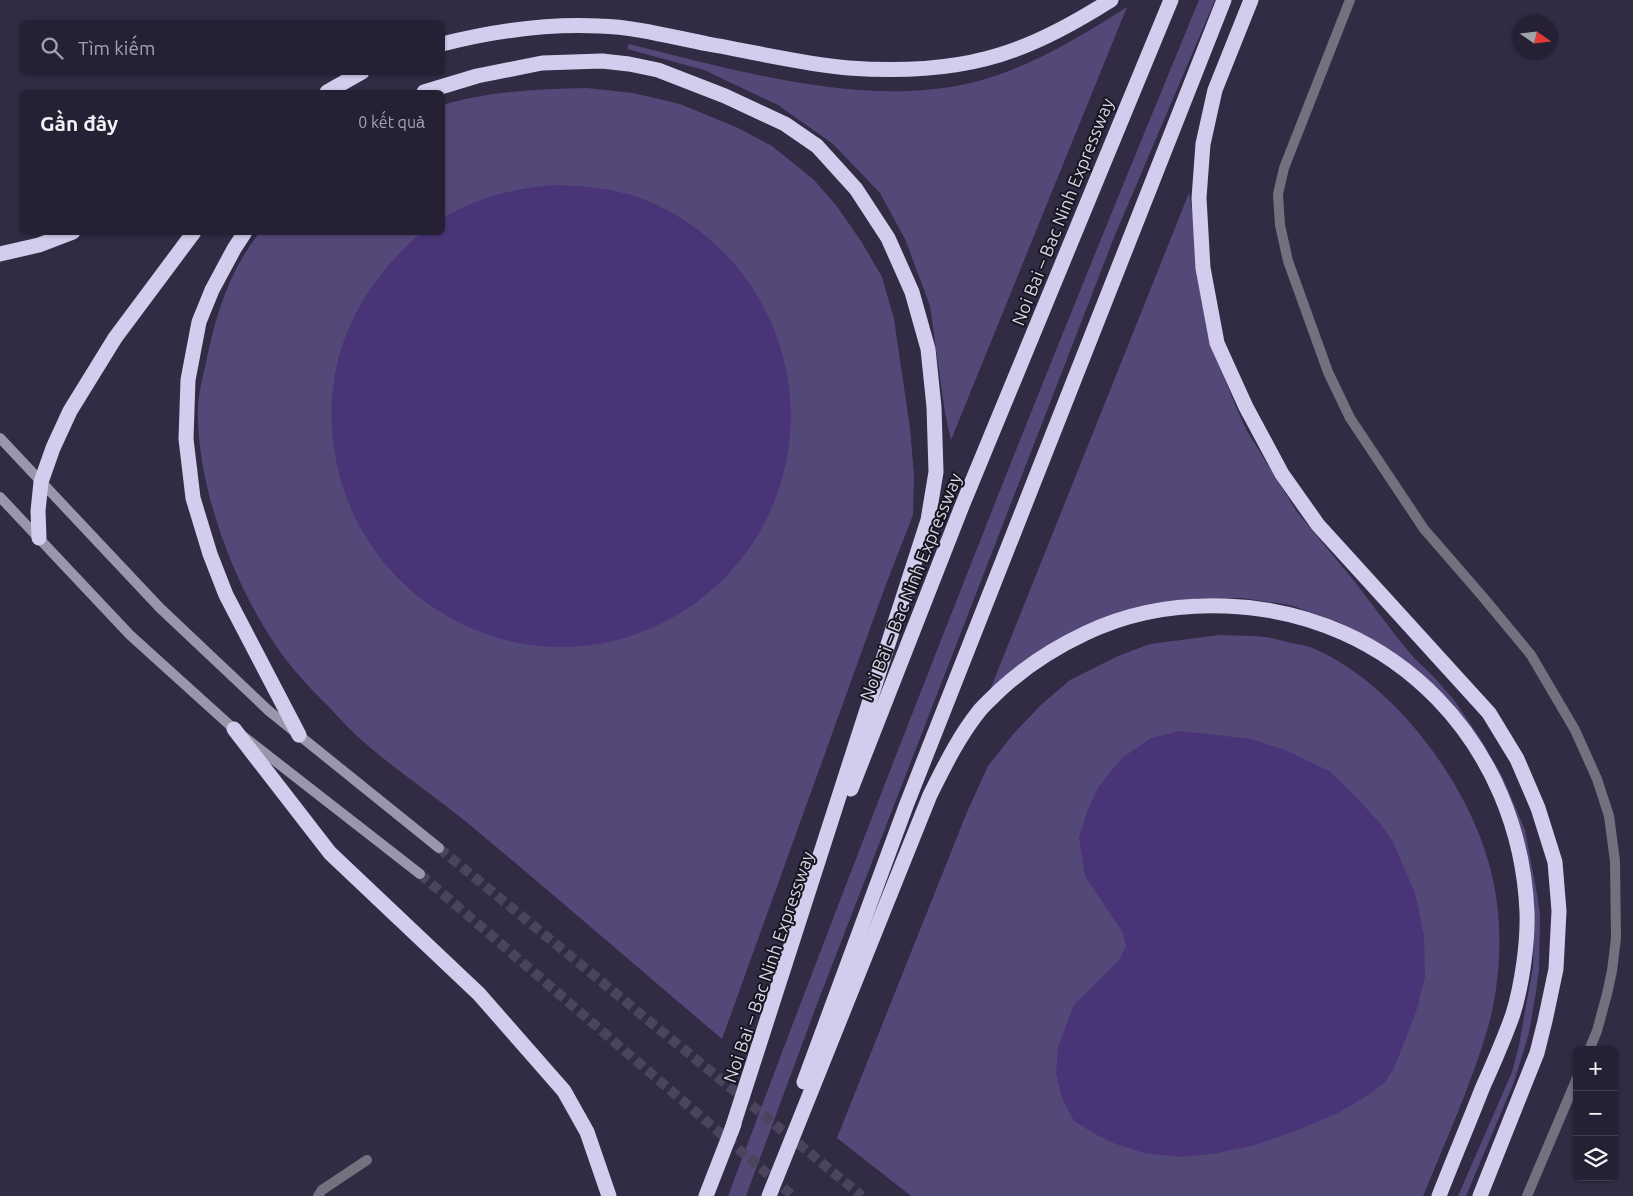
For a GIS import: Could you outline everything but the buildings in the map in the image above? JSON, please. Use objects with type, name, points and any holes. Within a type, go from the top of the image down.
[{"type":"highway","points":[[445,43],[528,27],[601,26],[643,30],[706,44],[849,68],[930,68],[969,63],[1014,50],[1075,22],[1111,0]]},
{"type":"highway","name":"Noi Bai – Bac Ninh Expressway","points":[[706,1196],[731,1132],[855,779],[962,506],[1171,0]]},
{"type":"highway","points":[[762,1196],[906,806],[1224,0]]},
{"type":"highway","points":[[1251,0],[1215,90],[1203,144],[1199,198],[1203,268],[1217,343],[1246,407],[1282,474],[1318,525],[1489,713],[1517,759],[1538,808],[1555,862],[1558,911],[1556,969],[1545,1021],[1537,1053],[1480,1196]]},
{"type":"highway","points":[[431,90],[478,76],[542,63],[602,61],[658,70],[695,83],[784,124],[816,146],[856,189],[888,238],[912,292],[928,349],[934,407],[936,472],[928,520],[731,1132]]},
{"type":"highway","points":[[330,90],[357,75]]},
{"type":"highway","points":[[0,254],[38,245],[65,235]]},
{"type":"highway","points":[[39,538],[38,511],[41,482],[63,426],[115,338],[192,235]]},
{"type":"highway","points":[[243,235],[212,290],[199,322],[188,380],[186,439],[194,498],[210,554],[226,595],[299,736]]},
{"type":"highway","points":[[769,1196],[930,795],[954,746],[981,708],[1034,662],[1059,646],[1104,624],[1152,610],[1202,605],[1251,606],[1301,616],[1347,634],[1391,659],[1430,690],[1463,727],[1490,769],[1510,815],[1522,864],[1527,914],[1524,964],[1513,1012],[1439,1196]]},
{"type":"highway","points":[[234,729],[330,853],[479,994],[564,1092],[587,1132],[609,1196]]},
{"type":"main road","points":[[0,438],[160,608],[269,711],[439,848]]},
{"type":"main road","points":[[0,497],[130,635],[234,729],[420,874]]},
{"type":"street","points":[[1350,0],[1284,168],[1278,194],[1280,225],[1288,261],[1328,372],[1350,418],[1424,529],[1531,655],[1575,730],[1597,779],[1608,816],[1615,860],[1616,938],[1607,994],[1597,1031],[1591,1046]]},
{"type":"street","points":[[1527,1196],[1573,1087]]},
{"type":"street","points":[[318,1196],[322,1190],[367,1160]]},
{"type":"shaded area","points":[[1199,0],[1215,0],[1115,235],[817,1004],[746,1196],[728,1196],[958,596]]},
{"type":"shaded area","points":[[1127,7],[951,440],[945,413],[930,306],[905,239],[880,193],[833,144],[778,105],[704,70],[627,49],[629,44],[762,76],[855,90],[901,91],[946,88],[989,78],[1043,56],[1077,38]]},
{"type":"shaded area","points":[[587,88],[633,93],[680,104],[736,127],[772,146],[813,179],[836,205],[861,241],[882,277],[894,319],[910,428],[914,476],[913,515],[885,587],[722,1039],[464,820],[370,747],[350,729],[300,676],[277,647],[258,618],[242,586],[215,518],[206,483],[200,450],[198,418],[202,379],[213,331],[224,296],[239,264],[258,235],[445,235],[445,104],[496,94],[532,90]]},
{"type":"shaded area","points":[[553,185],[592,187],[618,192],[655,204],[700,231],[736,266],[763,306],[782,351],[790,399],[788,448],[776,496],[753,543],[740,560],[711,591],[676,615],[657,625],[617,640],[577,647],[536,646],[476,631],[435,609],[414,593],[378,555],[364,534],[352,510],[342,486],[336,460],[332,426],[332,394],[337,364],[346,334],[359,307],[376,281],[397,256],[419,235],[445,235],[445,217],[482,199],[524,189]]},
{"type":"shaded area","points":[[1189,193],[1218,362],[1247,431],[1297,512],[1414,658],[1454,700],[1480,738],[1503,778],[1525,830],[1540,916],[1539,970],[1536,992],[1529,1033],[1514,1082],[1466,1196],[1458,1196],[1512,1072],[1519,1045],[1533,967],[1534,927],[1496,777],[1393,656],[1355,630],[1336,621],[1290,605],[1242,598],[1198,598],[1162,604],[1102,621],[988,695]]},
{"type":"shaded area","points":[[1220,635],[1265,637],[1310,647],[1342,663],[1372,685],[1401,712],[1427,743],[1450,776],[1469,811],[1483,846],[1496,894],[1499,921],[1499,962],[1496,989],[1490,1021],[1475,1067],[1423,1196],[911,1196],[837,1138],[967,812],[988,766],[1015,732],[1042,704],[1070,680],[1118,656],[1150,644]]},
{"type":"shaded area","points":[[1181,731],[1251,739],[1285,750],[1329,771],[1351,792],[1380,823],[1393,842],[1415,893],[1424,936],[1425,977],[1416,1012],[1394,1068],[1385,1082],[1370,1094],[1340,1112],[1293,1132],[1255,1145],[1212,1154],[1180,1157],[1144,1153],[1113,1143],[1074,1121],[1062,1098],[1056,1073],[1058,1047],[1074,1005],[1120,959],[1126,946],[1123,933],[1085,876],[1079,838],[1088,809],[1099,786],[1122,758],[1151,738]]},
{"type":"tunnel","points":[[439,848],[862,1196]]},
{"type":"tunnel","points":[[420,874],[793,1196]]}]
